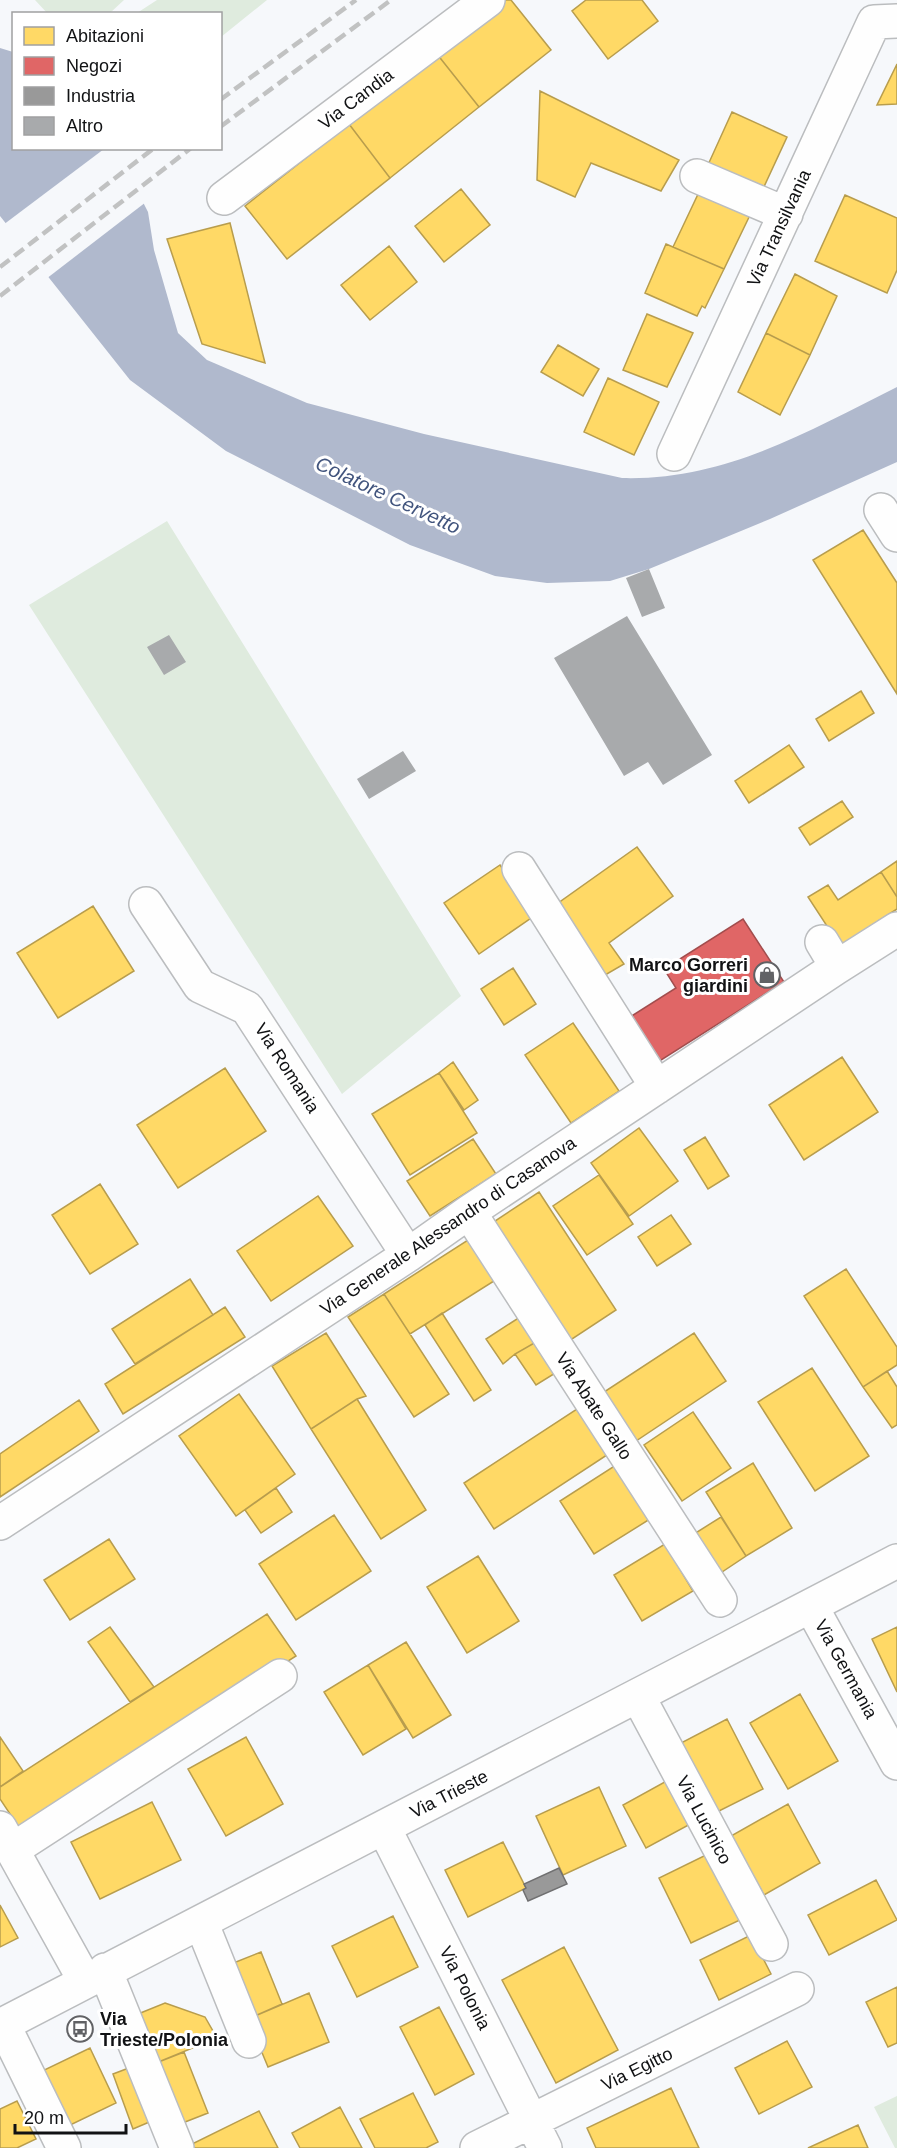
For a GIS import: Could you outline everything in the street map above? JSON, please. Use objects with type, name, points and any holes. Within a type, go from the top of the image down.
[{"type":"street","name":"Via Candia","points":[[224,198],[488,0]]},
{"type":"street","name":"Via Transilvania","points":[[674,454],[874,22],[897,21]]},
{"type":"street","points":[[697,176],[786,214]]},
{"type":"street","points":[[519,869],[657,1087]]},
{"type":"street","name":"Via Romania","points":[[146,904],[200,986],[247,1008],[408,1255]]},
{"type":"street","name":"Via Generale Alessandro di Casanova","points":[[0,1523],[408,1255],[657,1087],[830,954],[897,929]]},
{"type":"street","name":"Via Abate Gallo","points":[[469,1212],[720,1600]]},
{"type":"street","name":"Via Trieste","points":[[1,2025],[897,1561]]},
{"type":"street","name":"Via Germania","points":[[811,1606],[897,1763]]},
{"type":"street","points":[[177,2148],[95,1976],[6,1839],[280,1676]]},
{"type":"street","name":"Via Lucinico","points":[[638,1695],[771,1944]]},
{"type":"street","name":"Via Polonia","points":[[384,1827],[538,2135]]},
{"type":"street","points":[[201,1922],[249,2041]]},
{"type":"street","name":"Via Egitto","points":[[477,2148],[538,2135],[797,1989]]},
{"type":"street","points":[[1,2025],[64,2148]]},
{"type":"green space","points":[[35,0],[124,0],[111,12],[46,12]]},
{"type":"green space","points":[[157,0],[267,0],[222,36],[222,12],[139,12]]},
{"type":"green space","points":[[167,521],[461,996],[342,1094],[29,605]]},
{"type":"green space","points":[[897,2096],[897,2148],[895,2148],[874,2107]]},
{"type":"water","name":"Colatore Cervetto","points":[[0,48],[12,52],[12,150],[117,150],[148,212],[154,250],[178,333],[207,360],[307,403],[424,434],[622,478],[659,477],[731,462],[798,436],[897,387],[897,462],[770,519],[649,569],[610,581],[547,583],[495,576],[410,545],[226,451],[130,380],[0,216]]},
{"type":"pier","points":[[103,150],[119,150],[146,202],[46,279],[3,225]]},
{"type":"building: Abitazioni","points":[[505,0],[511,0],[551,50],[479,107],[437,54]]},
{"type":"building: Abitazioni","points":[[586,0],[642,0],[658,21],[608,59],[572,11]]},
{"type":"building: Abitazioni","points":[[437,54],[479,107],[390,178],[349,124]]},
{"type":"building: Abitazioni","points":[[897,64],[897,104],[877,105]]},
{"type":"building: Abitazioni","points":[[540,91],[679,160],[661,191],[591,163],[575,197],[537,180]]},
{"type":"building: Abitazioni","points":[[732,112],[787,137],[762,191],[707,167]]},
{"type":"building: Abitazioni","points":[[349,124],[390,178],[287,259],[245,206]]},
{"type":"building: Abitazioni","points":[[461,189],[490,225],[444,262],[415,226]]},
{"type":"building: Abitazioni","points":[[700,190],[752,211],[724,269],[673,247]]},
{"type":"building: Abitazioni","points":[[845,195],[897,218],[897,270],[887,293],[815,261]]},
{"type":"building: Abitazioni","points":[[230,223],[265,363],[202,344],[167,239]]},
{"type":"building: Abitazioni","points":[[666,244],[724,269],[705,308],[702,306],[697,316],[645,293]]},
{"type":"building: Abitazioni","points":[[389,246],[417,282],[370,320],[341,285]]},
{"type":"building: Abitazioni","points":[[795,274],[837,296],[810,355],[766,333]]},
{"type":"building: Abitazioni","points":[[647,314],[693,333],[667,387],[623,370]]},
{"type":"building: Abitazioni","points":[[766,333],[810,355],[780,415],[738,392]]},
{"type":"building: Abitazioni","points":[[558,345],[599,369],[583,396],[541,372]]},
{"type":"building: Abitazioni","points":[[608,378],[659,402],[634,455],[584,432]]},
{"type":"building: Abitazioni","points":[[863,530],[897,583],[897,694],[813,560]]},
{"type":"building: Abitazioni","points":[[861,691],[874,713],[829,741],[816,719]]},
{"type":"building: Abitazioni","points":[[789,745],[804,767],[749,803],[735,781]]},
{"type":"building: Abitazioni","points":[[842,801],[853,817],[810,845],[799,828]]},
{"type":"building: Abitazioni","points":[[637,847],[673,896],[609,943],[624,964],[600,978],[554,906]]},
{"type":"building: Abitazioni","points":[[897,861],[897,897],[881,872]]},
{"type":"building: Abitazioni","points":[[500,865],[534,916],[479,954],[444,903]]},
{"type":"building: Abitazioni","points":[[881,872],[897,897],[897,909],[840,946],[808,897],[828,885],[838,900]]},
{"type":"building: Abitazioni","points":[[93,906],[134,971],[58,1018],[17,953]]},
{"type":"building: Abitazioni","points":[[513,968],[536,1004],[504,1025],[481,989]]},
{"type":"building: Abitazioni","points":[[573,1023],[619,1091],[571,1123],[525,1055]]},
{"type":"building: Abitazioni","points":[[842,1057],[878,1112],[804,1160],[769,1105]]},
{"type":"building: Abitazioni","points":[[453,1062],[478,1100],[464,1110],[439,1073]]},
{"type":"building: Abitazioni","points":[[225,1068],[266,1131],[178,1188],[137,1125]]},
{"type":"building: Abitazioni","points":[[439,1073],[477,1133],[410,1175],[372,1114]]},
{"type":"building: Abitazioni","points":[[639,1128],[678,1181],[629,1216],[591,1163]]},
{"type":"building: Abitazioni","points":[[705,1137],[729,1176],[708,1189],[684,1150]]},
{"type":"building: Abitazioni","points":[[473,1139],[496,1174],[430,1216],[407,1181]]},
{"type":"building: Abitazioni","points":[[599,1175],[633,1224],[587,1255],[553,1206]]},
{"type":"building: Abitazioni","points":[[100,1184],[138,1244],[90,1274],[52,1215]]},
{"type":"building: Abitazioni","points":[[539,1192],[616,1310],[566,1343],[489,1225]]},
{"type":"building: Abitazioni","points":[[318,1196],[353,1246],[271,1301],[237,1251]]},
{"type":"building: Abitazioni","points":[[671,1215],[691,1244],[657,1266],[638,1237]]},
{"type":"building: Abitazioni","points":[[468,1240],[494,1281],[410,1334],[384,1294]]},
{"type":"building: Abitazioni","points":[[846,1269],[897,1347],[897,1365],[863,1387],[804,1296]]},
{"type":"building: Abitazioni","points":[[190,1279],[213,1315],[135,1364],[112,1329]]},
{"type":"building: Abitazioni","points":[[384,1294],[449,1394],[414,1417],[348,1317]]},
{"type":"building: Abitazioni","points":[[225,1307],[245,1337],[123,1414],[105,1384]]},
{"type":"building: Abitazioni","points":[[442,1313],[491,1390],[474,1401],[425,1325]]},
{"type":"building: Abitazioni","points":[[520,1317],[536,1342],[503,1364],[486,1339]]},
{"type":"building: Abitazioni","points":[[326,1333],[366,1396],[357,1399],[311,1429],[272,1366]]},
{"type":"building: Abitazioni","points":[[694,1333],[726,1381],[633,1443],[601,1394]]},
{"type":"building: Abitazioni","points":[[536,1342],[557,1372],[536,1385],[515,1354]]},
{"type":"building: Abitazioni","points":[[812,1368],[869,1456],[815,1491],[758,1402]]},
{"type":"building: Abitazioni","points":[[887,1371],[897,1387],[897,1425],[892,1428],[863,1387]]},
{"type":"building: Abitazioni","points":[[239,1394],[295,1474],[236,1516],[179,1436]]},
{"type":"building: Abitazioni","points":[[357,1399],[426,1510],[381,1539],[311,1429]]},
{"type":"building: Abitazioni","points":[[79,1400],[99,1431],[0,1497],[0,1454]]},
{"type":"building: Abitazioni","points":[[580,1407],[610,1453],[494,1529],[464,1483]]},
{"type":"building: Abitazioni","points":[[693,1412],[731,1468],[682,1501],[644,1445]]},
{"type":"building: Abitazioni","points":[[753,1463],[792,1528],[746,1556],[706,1492]]},
{"type":"building: Abitazioni","points":[[616,1465],[650,1519],[594,1554],[560,1501]]},
{"type":"building: Abitazioni","points":[[276,1488],[292,1512],[261,1533],[245,1510]]},
{"type":"building: Abitazioni","points":[[334,1515],[371,1571],[296,1620],[259,1564]]},
{"type":"building: Abitazioni","points":[[721,1517],[746,1556],[719,1574],[694,1534]]},
{"type":"building: Abitazioni","points":[[109,1539],[135,1579],[70,1620],[44,1580]]},
{"type":"building: Abitazioni","points":[[665,1544],[693,1591],[642,1621],[614,1575]]},
{"type":"building: Abitazioni","points":[[478,1556],[519,1621],[467,1653],[427,1587]]},
{"type":"building: Abitazioni","points":[[267,1614],[296,1656],[22,1832],[0,1799],[0,1787]]},
{"type":"building: Abitazioni","points":[[110,1627],[154,1687],[130,1702],[88,1642]]},
{"type":"building: Abitazioni","points":[[897,1627],[897,1692],[872,1639]]},
{"type":"building: Abitazioni","points":[[406,1642],[451,1715],[413,1738],[368,1665]]},
{"type":"building: Abitazioni","points":[[368,1665],[406,1729],[363,1755],[324,1692]]},
{"type":"building: Abitazioni","points":[[800,1694],[838,1761],[788,1789],[750,1723]]},
{"type":"building: Abitazioni","points":[[727,1719],[763,1789],[717,1812],[681,1743]]},
{"type":"building: Abitazioni","points":[[0,1737],[23,1771],[0,1787]]},
{"type":"building: Abitazioni","points":[[246,1737],[283,1804],[226,1836],[188,1769]]},
{"type":"building: Abitazioni","points":[[672,1778],[696,1821],[646,1848],[623,1805]]},
{"type":"building: Abitazioni","points":[[599,1787],[626,1846],[563,1875],[536,1816]]},
{"type":"building: Abitazioni","points":[[152,1802],[181,1860],[100,1899],[71,1842]]},
{"type":"building: Abitazioni","points":[[788,1804],[820,1863],[764,1895],[731,1836]]},
{"type":"building: Abitazioni","points":[[503,1842],[526,1888],[468,1917],[445,1870]]},
{"type":"building: Abitazioni","points":[[708,1854],[740,1920],[691,1943],[659,1878]]},
{"type":"building: Abitazioni","points":[[876,1880],[897,1920],[829,1955],[808,1915]]},
{"type":"building: Abitazioni","points":[[0,1905],[18,1938],[0,1947]]},
{"type":"building: Abitazioni","points":[[393,1916],[418,1967],[357,1997],[332,1946]]},
{"type":"building: Abitazioni","points":[[751,1935],[771,1974],[719,2000],[700,1960]]},
{"type":"building: Abitazioni","points":[[564,1947],[618,2050],[556,2083],[502,1980]]},
{"type":"building: Abitazioni","points":[[261,1952],[282,2004],[248,2019],[226,1966]]},
{"type":"building: Abitazioni","points":[[897,1987],[897,2043],[888,2047],[866,2002]]},
{"type":"building: Abitazioni","points":[[309,1993],[329,2042],[268,2067],[248,2019]]},
{"type":"building: Abitazioni","points":[[165,2003],[205,2017],[217,2038],[156,2063],[138,2014]]},
{"type":"building: Abitazioni","points":[[439,2007],[474,2074],[435,2095],[400,2027]]},
{"type":"building: Abitazioni","points":[[787,2041],[812,2087],[759,2114],[735,2068]]},
{"type":"building: Abitazioni","points":[[90,2048],[116,2103],[64,2128],[38,2073]]},
{"type":"building: Abitazioni","points":[[184,2052],[208,2113],[180,2124],[156,2063]]},
{"type":"building: Abitazioni","points":[[134,2066],[154,2120],[133,2129],[113,2074]]},
{"type":"building: Abitazioni","points":[[671,2088],[699,2148],[596,2148],[587,2128]]},
{"type":"building: Abitazioni","points":[[413,2093],[438,2142],[426,2148],[375,2148],[360,2119]]},
{"type":"building: Abitazioni","points":[[17,2101],[36,2139],[17,2148],[0,2148],[0,2109]]},
{"type":"building: Abitazioni","points":[[340,2107],[362,2148],[300,2148],[292,2133]]},
{"type":"building: Abitazioni","points":[[259,2111],[278,2148],[186,2148],[186,2147]]},
{"type":"building: Abitazioni","points":[[858,2125],[868,2148],[808,2148]]},
{"type":"building: Negozi","points":[[743,919],[784,982],[658,1062],[630,1017],[676,988],[664,969]]},
{"type":"building: Industria","points":[[559,1868],[567,1884],[528,1901],[523,1890],[526,1888],[524,1884]]},
{"type":"building: Altro","points":[[649,569],[665,608],[642,617],[626,578]]},
{"type":"building: Altro","points":[[627,616],[712,755],[663,785],[648,762],[624,776],[554,658]]},
{"type":"building: Altro","points":[[169,635],[186,662],[164,675],[147,647]]},
{"type":"building: Altro","points":[[403,751],[416,771],[369,799],[357,779]]},
{"type":"railway","points":[[222,99],[356,0]]},
{"type":"railway","points":[[222,126],[391,0]]},
{"type":"railway","points":[[0,267],[151,150]]},
{"type":"railway","points":[[0,296],[188,150]]},
{"type":"place","name":"Marco Gorreri giardini","points":[[767,975]]},
{"type":"place","name":"Via Trieste/Polonia","points":[[80,2029]]}]
